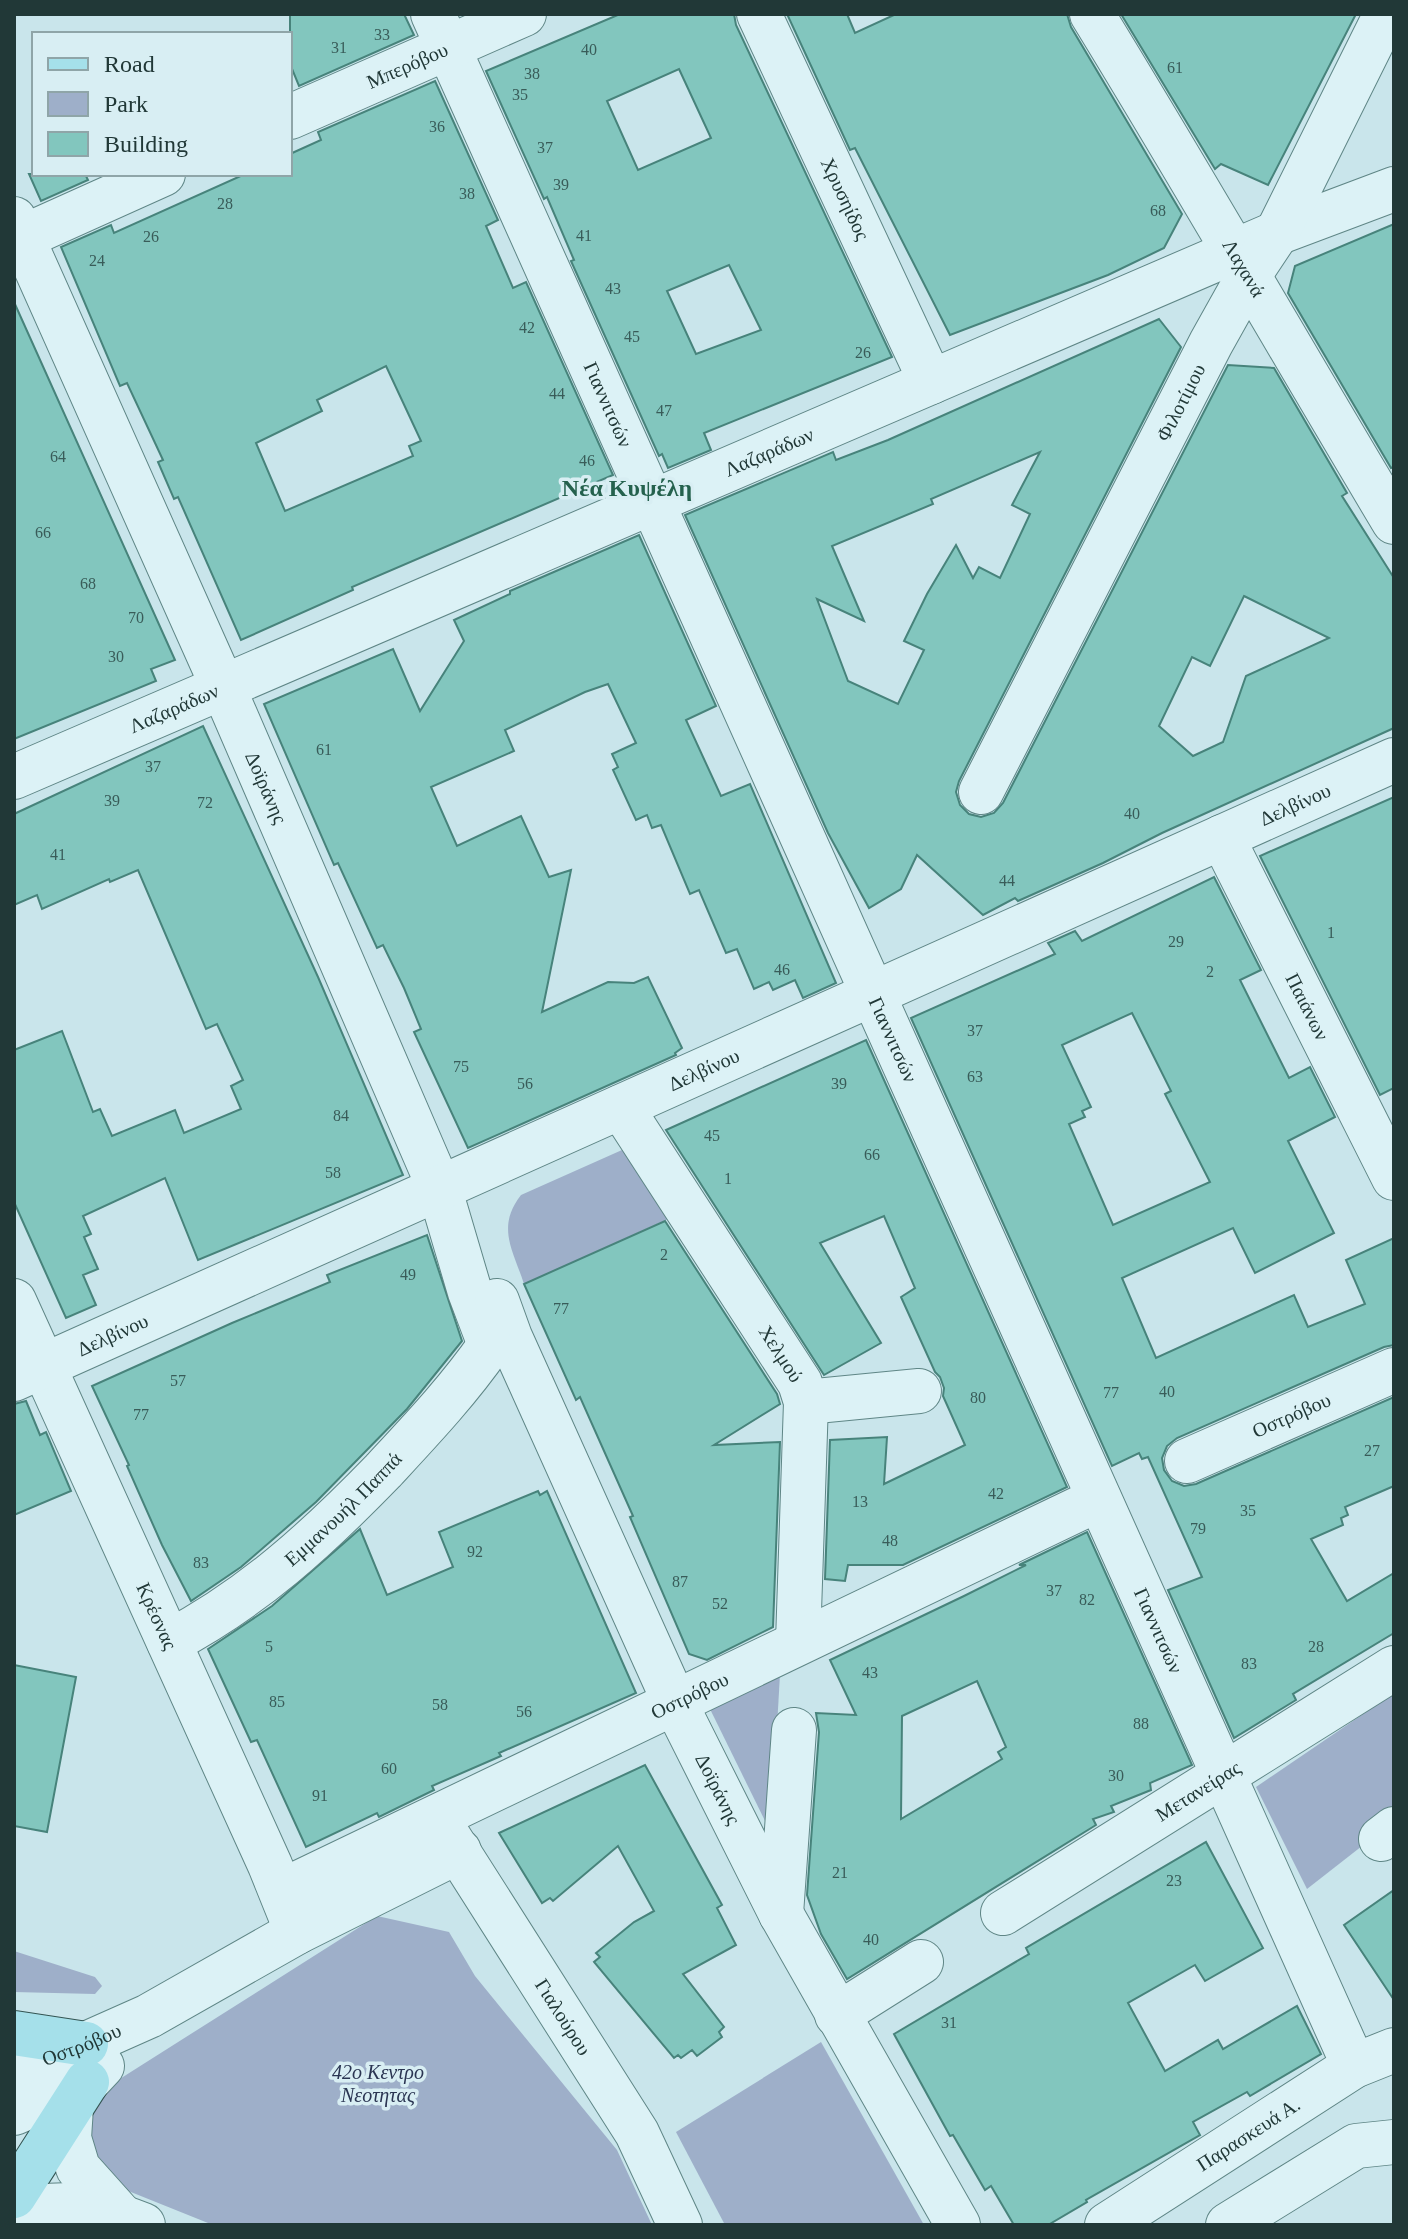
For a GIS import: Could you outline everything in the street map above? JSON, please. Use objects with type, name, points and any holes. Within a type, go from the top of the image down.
[{"type":"main road","points":[[14,2033],[81,2078],[14,2196]]},
{"type":"street","name":"Μπερόβου","points":[[292,116],[441,31],[524,14]]},
{"type":"street","name":"Χρυσηίδος","points":[[759,14],[931,382]]},
{"type":"street","name":"Λαχανά","points":[[1092,14],[1394,522]]},
{"type":"street","points":[[1277,233],[1386,14]]},
{"type":"street","name":"Γιαννιτσών","points":[[441,31],[1354,2066]]},
{"type":"street","points":[[17,232],[158,176]]},
{"type":"street","name":"Λαζαράδων","points":[[14,777],[931,382],[1242,263],[1277,233],[1394,189]]},
{"type":"street","name":"Δοϊράνης","points":[[17,232],[452,1181],[470,1292],[500,1341],[781,1914],[958,2225]]},
{"type":"street","name":"Φιλοτίμου","points":[[981,792],[1211,343],[1242,263]]},
{"type":"street","name":"Δελβίνου","points":[[29,1372],[1394,760]]},
{"type":"street","name":"Παιάνων","points":[[1222,837],[1394,1178]]},
{"type":"street","name":"Χελμού","points":[[621,1107],[800,1383],[806,1402],[798,1642]]},
{"type":"street","name":"Κρέσνας","points":[[14,1301],[29,1372],[169,1642],[282,1891],[297,1932]]},
{"type":"street","name":"Εμμανουήλ Παππά","points":[[169,1642],[206,1622],[302,1552],[430,1420],[500,1341]]},
{"type":"street","name":"Οστρόβου","points":[[1187,1461],[1394,1370]]},
{"type":"street","points":[[806,1402],[919,1391]]},
{"type":"street","name":"Οστρόβου","points":[[14,2113],[81,2078],[149,2016],[297,1932],[447,1833],[674,1701],[1099,1499]]},
{"type":"street","name":"Μετανείρας","points":[[1003,1913],[1394,1668]]},
{"type":"street","points":[[781,1914],[794,1730]]},
{"type":"street","name":"Οστρόβου","points":[[282,1891],[447,1833]]},
{"type":"street","name":"Γιαλούρου","points":[[447,1833],[637,2133],[680,2225]]},
{"type":"street","points":[[837,2015],[921,1962]]},
{"type":"street","name":"Παρασκευά Α.","points":[[1107,2225],[1354,2066],[1394,2050]]},
{"type":"street","name":"Οστρόβου","points":[[14,2070],[81,2078]]},
{"type":"street","points":[[81,2078],[69,2138],[78,2168],[132,2221]]},
{"type":"street","points":[[1228,2225],[1375,2144]]},
{"type":"street","points":[[14,2214],[60,2204],[87,2205],[132,2221]]},
{"type":"green space","points":[[622,1150],[668,1219],[524,1284],[508,1228],[509,1218],[521,1195]]},
{"type":"green space","points":[[780,1674],[771,1833],[710,1709]]},
{"type":"green space","points":[[1394,1693],[1394,1821],[1307,1889],[1256,1787]]},
{"type":"green space","name":"42ο Κεντρο Νεοτητας","points":[[377,1916],[449,1932],[475,1976],[617,2150],[652,2225],[213,2225],[96,2178],[85,2101]]},
{"type":"green space","points":[[14,1951],[95,1977],[102,1986],[95,1994],[14,1992]]},
{"type":"green space","points":[[821,2042],[924,2225],[725,2225],[676,2132]]},
{"type":"building","points":[[290,14],[404,14],[414,35],[299,86],[292,69]]},
{"type":"building","points":[[620,14],[734,14],[736,25],[892,357],[704,433],[711,450],[668,468],[662,454],[659,456],[571,261],[574,260],[547,197],[544,199],[486,71]],"holes":[[[679,69],[711,138],[638,170],[607,101]],[[729,265],[761,330],[696,354],[667,291]]]},
{"type":"building","points":[[787,14],[847,14],[855,33],[896,14],[1067,14],[1071,27],[1182,214],[1164,248],[1108,275],[950,335],[855,148],[850,150]]},
{"type":"building","points":[[1121,14],[1356,14],[1268,185],[1221,164],[1215,169]]},
{"type":"building","points":[[435,81],[498,220],[486,226],[513,288],[526,282],[613,475],[352,587],[353,590],[241,640],[178,497],[174,499],[158,462],[163,460],[127,383],[120,386],[61,247],[111,225],[114,233],[241,176],[292,176],[292,153],[321,140],[318,132]],"holes":[[[386,366],[421,441],[409,446],[413,456],[285,511],[256,443],[322,411],[317,400]]]},
{"type":"building","points":[[29,174],[86,176],[88,180],[41,201]]},
{"type":"building","points":[[1394,224],[1394,467],[1391,468],[1288,293],[1295,266]]},
{"type":"building","points":[[14,302],[175,660],[151,669],[156,681],[14,739]]},
{"type":"building","points":[[1159,319],[1181,347],[959,781],[956,792],[960,805],[969,814],[981,817],[994,813],[1003,803],[1228,365],[1274,368],[1347,493],[1342,496],[1394,578],[1394,728],[983,915],[917,855],[901,889],[869,908],[828,833],[685,515],[833,452],[836,460],[888,440]],"holes":[[[1040,452],[1012,505],[1030,514],[1000,578],[979,567],[973,578],[956,545],[927,594],[904,641],[924,650],[898,704],[848,681],[817,599],[864,621],[832,546],[933,504],[931,499]],[[1244,596],[1329,638],[1246,676],[1223,742],[1193,756],[1159,726],[1192,657],[1210,666]]]},
{"type":"building","points":[[639,535],[716,706],[686,720],[721,796],[750,784],[836,983],[803,998],[795,980],[773,990],[769,982],[754,989],[737,949],[726,953],[699,890],[690,894],[661,825],[652,828],[647,815],[636,820],[613,770],[618,767],[612,754],[636,743],[608,684],[585,692],[505,730],[514,751],[431,787],[457,846],[521,816],[549,877],[571,870],[542,1012],[608,982],[634,983],[648,977],[682,1048],[676,1055],[468,1148],[414,1032],[421,1029],[404,988],[383,945],[377,948],[338,863],[334,865],[264,704],[393,649],[420,711],[464,641],[454,620],[510,594],[510,591]]},
{"type":"building","points":[[203,726],[318,977],[403,1175],[198,1260],[165,1178],[83,1216],[91,1234],[84,1237],[98,1269],[83,1275],[96,1305],[66,1318],[14,1202],[14,1050],[62,1031],[93,1112],[100,1109],[112,1136],[175,1110],[184,1133],[241,1109],[231,1086],[243,1080],[217,1024],[206,1029],[138,870],[110,882],[109,879],[42,909],[37,895],[14,905],[14,814]]},
{"type":"building","points":[[1394,797],[1394,1088],[1380,1095],[1260,856]]},
{"type":"building","points":[[1214,877],[1261,970],[1240,980],[1289,1078],[1310,1067],[1335,1117],[1288,1141],[1334,1233],[1255,1273],[1233,1228],[1122,1278],[1156,1358],[1294,1295],[1308,1327],[1365,1304],[1346,1260],[1394,1238],[1394,1345],[1177,1438],[1167,1446],[1162,1458],[1164,1470],[1172,1481],[1184,1486],[1196,1484],[1394,1397],[1394,1486],[1345,1507],[1348,1515],[1341,1518],[1343,1525],[1311,1539],[1347,1601],[1394,1573],[1394,1633],[1293,1694],[1296,1700],[1234,1738],[1168,1590],[1202,1577],[1148,1457],[1142,1459],[1139,1453],[1112,1466],[911,1018],[1055,954],[1048,943],[1075,931],[1082,941]],"holes":[[[1132,1013],[1171,1091],[1165,1094],[1210,1182],[1113,1225],[1069,1124],[1085,1117],[1082,1111],[1091,1107],[1062,1045]]]},
{"type":"building","points":[[866,1040],[1067,1487],[903,1565],[848,1565],[845,1581],[825,1579],[830,1440],[887,1437],[884,1484],[965,1445],[943,1396],[940,1377],[901,1297],[915,1288],[884,1216],[820,1243],[881,1343],[824,1375],[666,1130]]},
{"type":"building","points":[[665,1221],[777,1394],[780,1404],[714,1445],[780,1442],[773,1627],[707,1660],[689,1654],[580,1397],[576,1400],[524,1284]]},
{"type":"building","points":[[427,1235],[462,1341],[407,1409],[316,1502],[241,1567],[191,1601],[162,1545],[92,1386],[330,1282],[327,1275]]},
{"type":"building","points":[[26,1401],[40,1435],[46,1432],[71,1491],[14,1515],[14,1404]]},
{"type":"building","points":[[538,1491],[540,1495],[547,1491],[636,1693],[499,1753],[501,1756],[432,1786],[434,1790],[379,1817],[377,1813],[306,1847],[257,1740],[251,1742],[208,1649],[272,1606],[360,1529],[387,1595],[453,1567],[439,1532]]},
{"type":"building","points":[[1087,1532],[1192,1765],[1150,1783],[1151,1790],[1111,1806],[1114,1812],[1093,1819],[1096,1825],[847,1979],[821,1934],[807,1895],[819,1732],[816,1713],[856,1715],[830,1660],[1026,1565],[1019,1565]],"holes":[[[977,1681],[1006,1747],[998,1752],[1002,1759],[901,1819],[902,1716]]]},
{"type":"building","points":[[14,1665],[76,1677],[47,1832],[14,1826]]},
{"type":"building","points":[[645,1765],[722,1905],[717,1908],[736,1945],[683,1974],[724,2027],[719,2032],[722,2037],[697,2056],[692,2050],[681,2058],[678,2055],[674,2058],[594,1962],[600,1957],[596,1953],[634,1922],[654,1911],[618,1846],[553,1901],[550,1898],[542,1903],[499,1833]]},
{"type":"building","points":[[1206,1842],[1263,1948],[1205,1981],[1195,1965],[1128,2003],[1165,2071],[1218,2040],[1223,2049],[1297,2006],[1321,2054],[1250,2096],[1247,2092],[1193,2122],[1200,2135],[1048,2225],[1014,2225],[991,2186],[985,2190],[953,2135],[950,2136],[894,2034],[1029,1954],[1026,1948]]},
{"type":"building","points":[[1394,1890],[1394,2000],[1344,1925]]},
{"type":"district","name":"Νέα Κυψέλη","points":[[627,488]]}]
